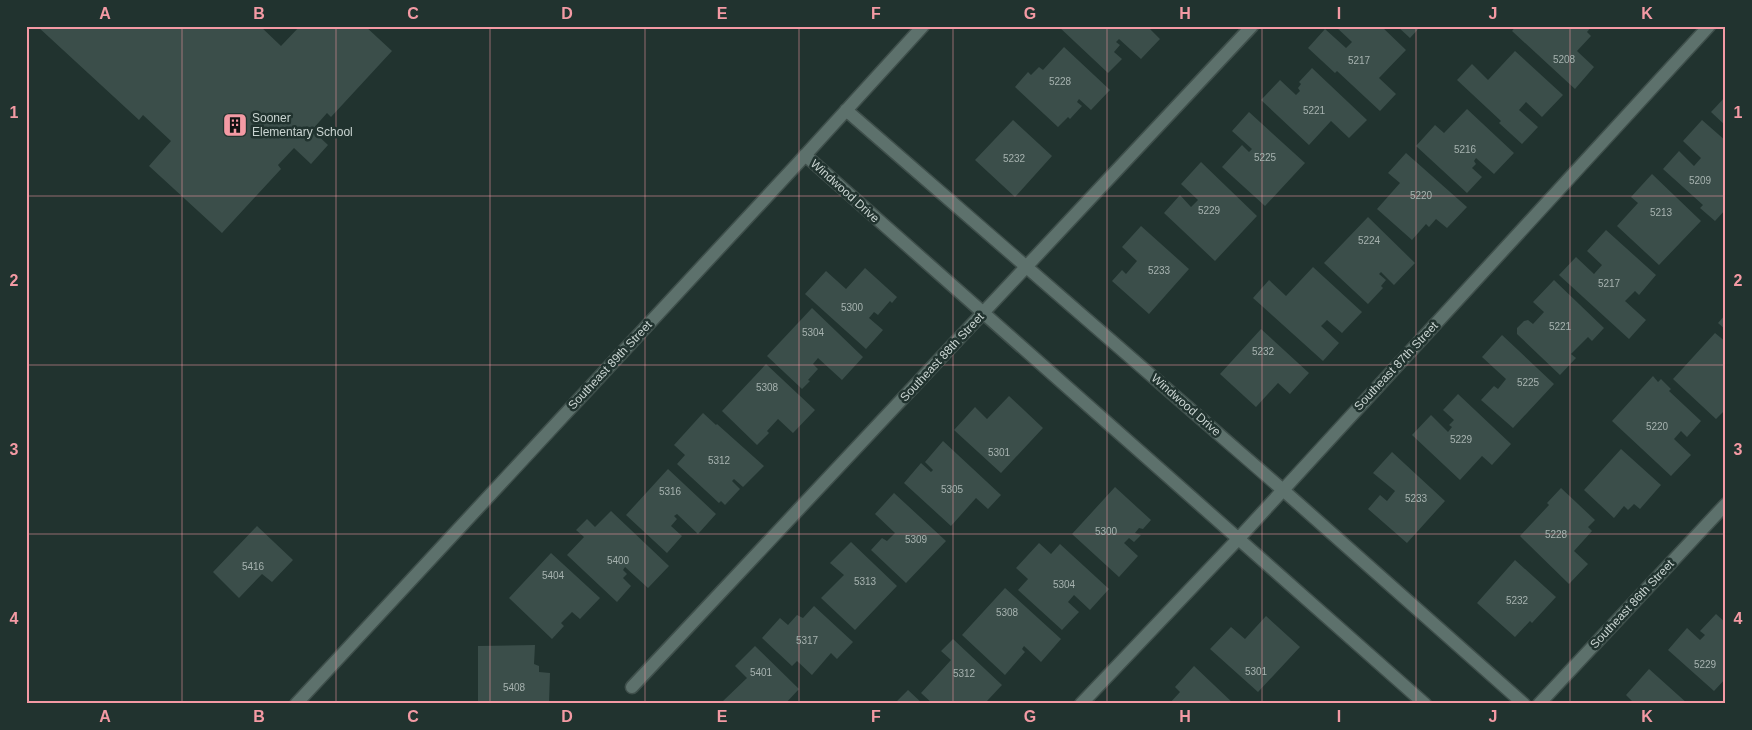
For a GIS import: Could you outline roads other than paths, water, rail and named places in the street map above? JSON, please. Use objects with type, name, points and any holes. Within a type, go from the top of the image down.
[{"type":"street","name":"Southeast 89th Street","points":[[296,704],[805,156],[923,26]]},
{"type":"street","name":"Southeast 88th Street","points":[[632,687],[1252,26]]},
{"type":"street","name":"Southeast 87th Street","points":[[1081,704],[1239,538],[1709,26]]},
{"type":"street","name":"Windwood Drive","points":[[846,110],[1283,490],[1524,704]]},
{"type":"street","name":"Windwood Drive","points":[[805,156],[1425,704]]},
{"type":"street","name":"Southeast 86th Street","points":[[1539,704],[1726,504]]},
{"type":"place","name":"Sooner Elementary School","points":[[235,125]]}]
